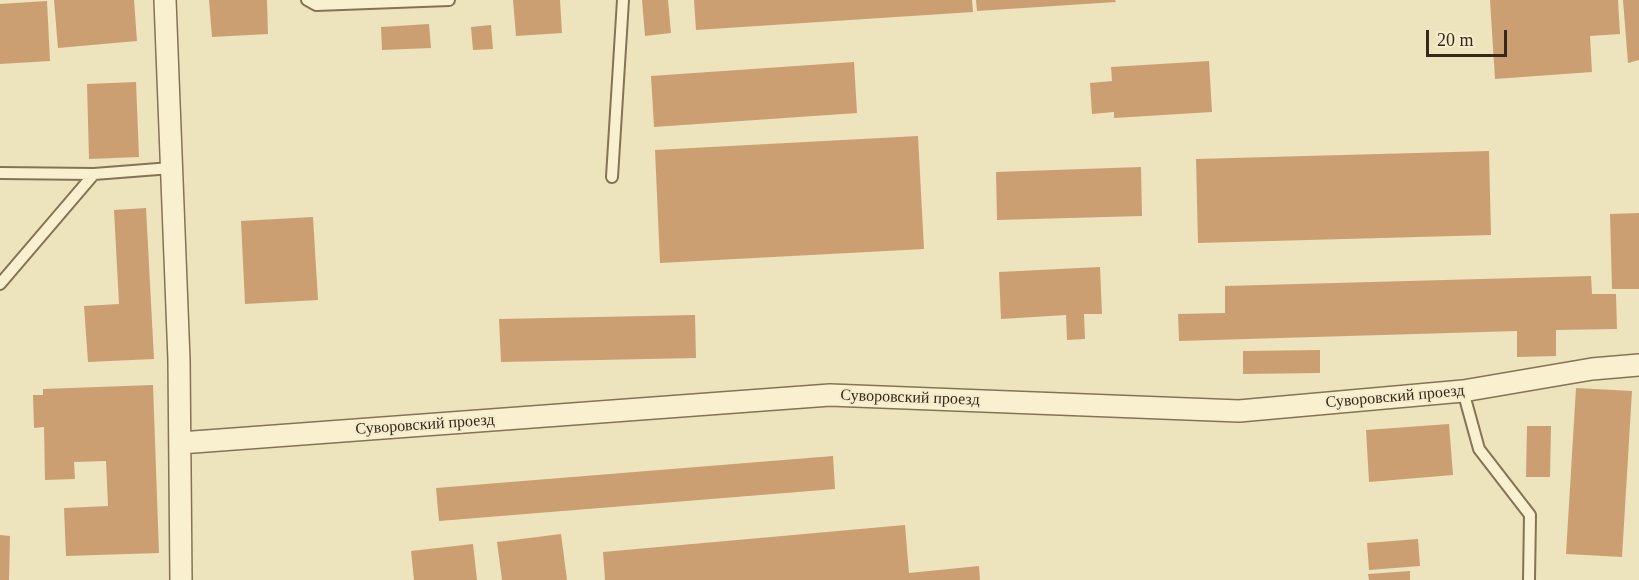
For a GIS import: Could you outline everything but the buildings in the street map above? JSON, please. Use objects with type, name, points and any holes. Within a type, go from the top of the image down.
[{"type":"street","points":[[165,0],[180,443],[181,580]]},
{"type":"street","name":"Суворовский проезд","points":[[180,443],[830,395],[1239,411],[1463,391],[1592,369],[1639,365]]},
{"type":"lane","points":[[307,0],[316,5],[449,0]]},
{"type":"lane","points":[[612,177],[623,0]]},
{"type":"lane","points":[[0,172],[94,174],[171,168]]},
{"type":"lane","points":[[0,284],[94,174]]},
{"type":"lane","points":[[1463,391],[1479,449],[1530,515],[1529,580]]}]
